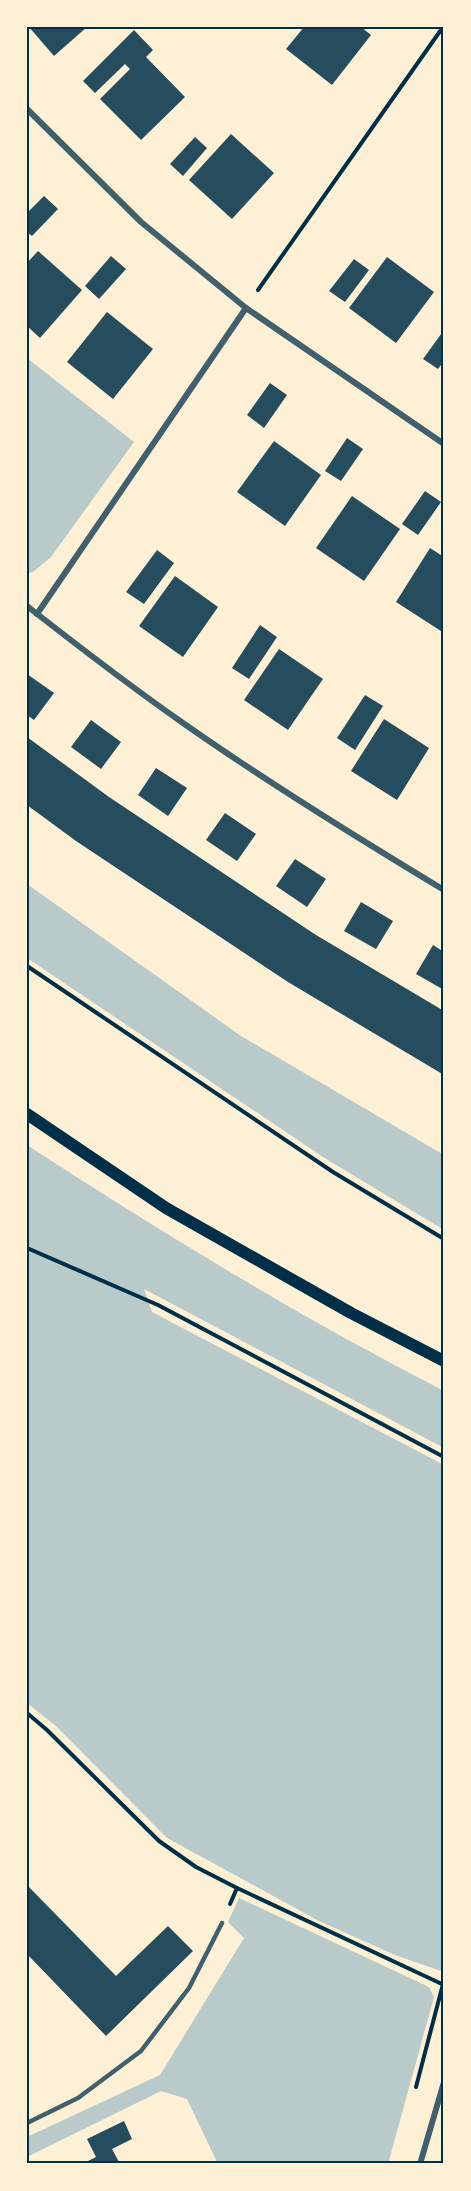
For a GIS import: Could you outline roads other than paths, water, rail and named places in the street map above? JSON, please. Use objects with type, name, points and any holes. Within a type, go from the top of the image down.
[{"type":"main road","points":[[27,1114],[166,1208],[351,1313],[444,1361]]},
{"type":"street","points":[[27,109],[141,222],[246,308],[444,444]]},
{"type":"street","points":[[37,614],[246,308]]},
{"type":"street","points":[[27,606],[110,671],[185,725],[365,842],[444,890]]},
{"type":"street","points":[[420,2164],[444,2082]]},
{"type":"lane","points":[[27,2123],[78,2098],[141,2051],[189,1988],[222,1923]]}]
